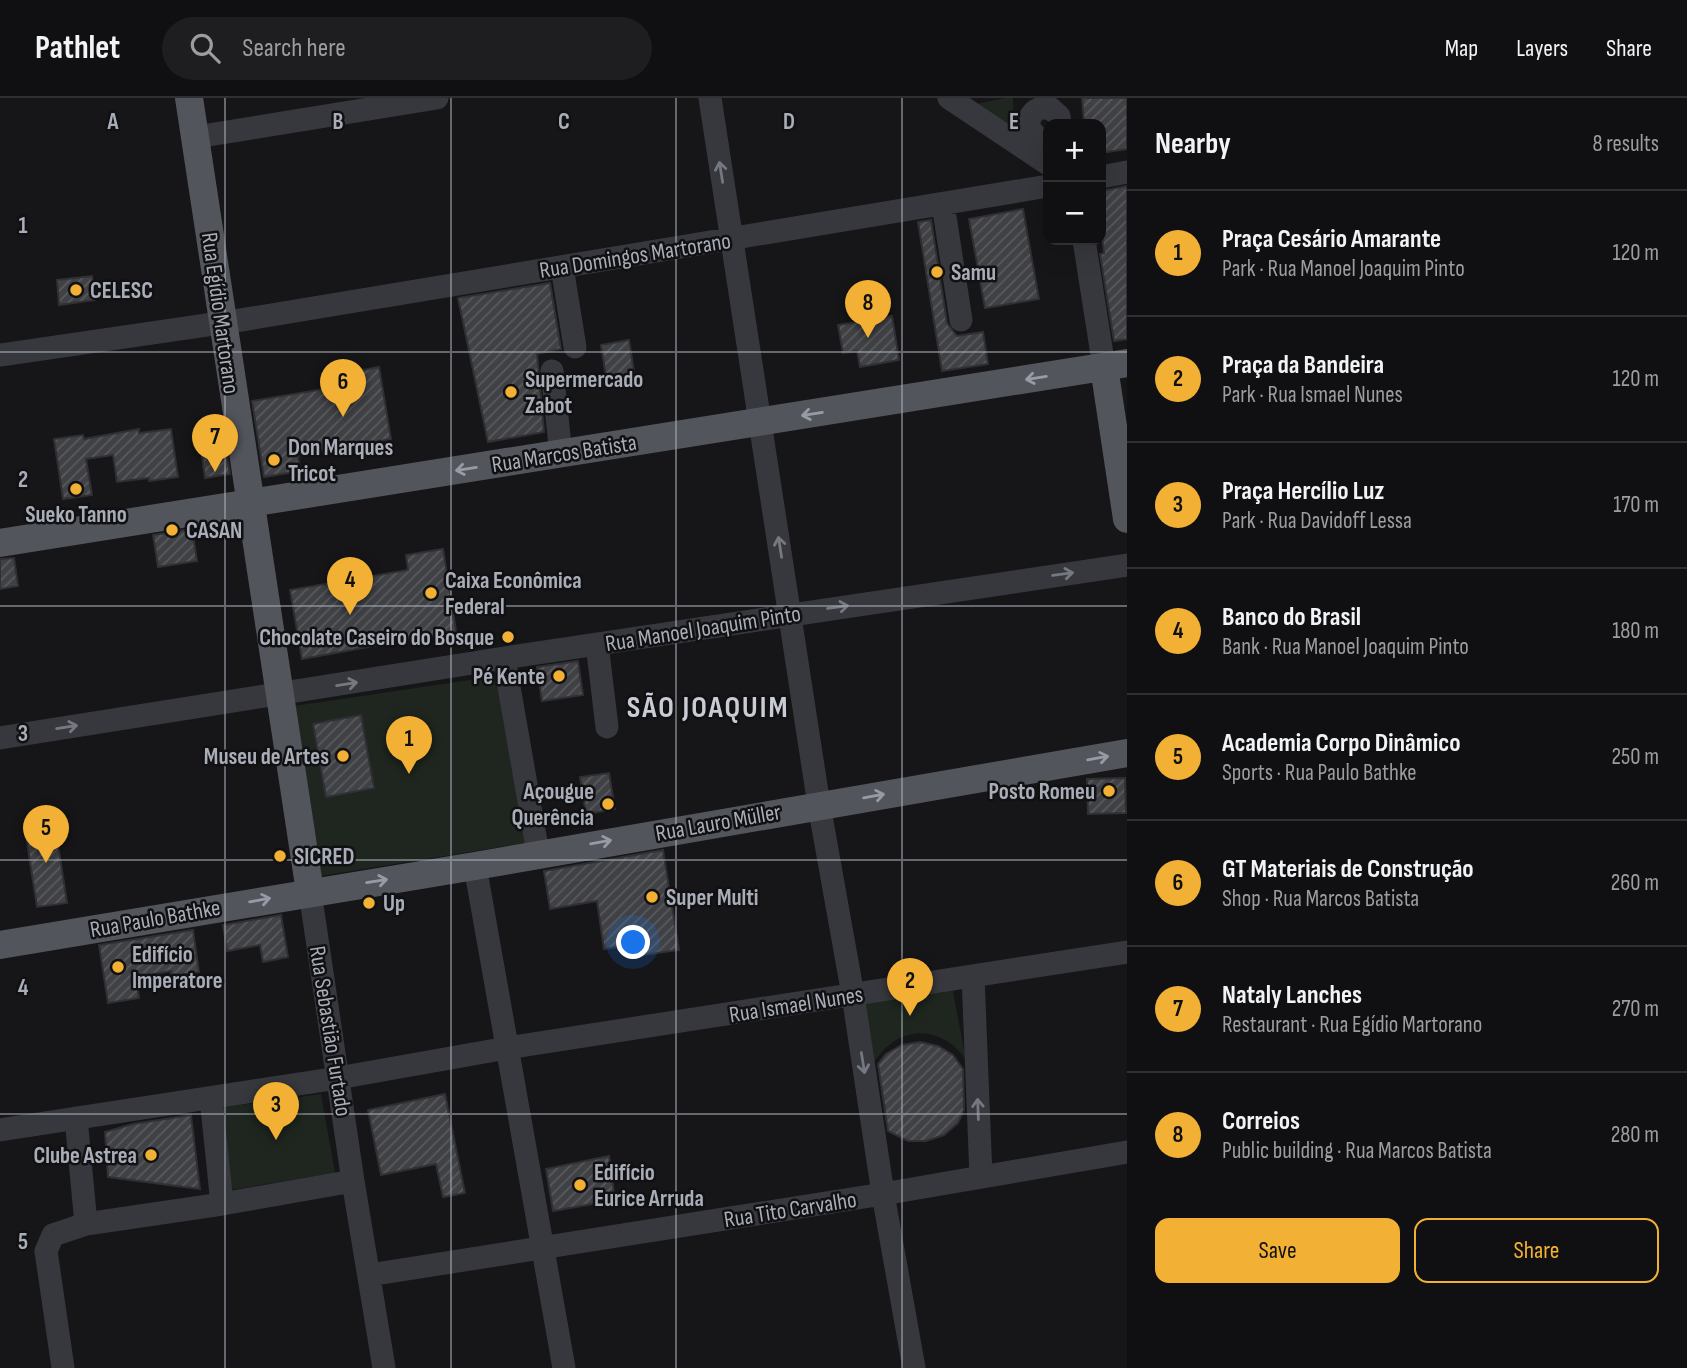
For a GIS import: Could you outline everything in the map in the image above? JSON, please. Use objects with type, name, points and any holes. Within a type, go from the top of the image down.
[{"type":"main road","name":"Rua Egídio Martorano","points":[[189,98],[279,695]]},
{"type":"main road","name":"Rua Marcos Batista","points":[[0,543],[1115,365]]},
{"type":"main road","points":[[1115,365],[1127,519]]},
{"type":"main road","name":"Rua Sebastião Furtado","points":[[279,695],[310,892]]},
{"type":"main road","name":"Rua Lauro Müller","points":[[310,892],[1127,753]]},
{"type":"main road","name":"Rua Paulo Bathke","points":[[0,945],[310,892]]},
{"type":"street","points":[[196,137],[437,98]]},
{"type":"street","points":[[710,98],[819,805],[914,1368]]},
{"type":"street","points":[[953,98],[1043,149]]},
{"type":"street","points":[[1043,149],[1028,124],[1033,105],[1050,108],[1059,113]]},
{"type":"street","points":[[1106,176],[1127,172]]},
{"type":"street","name":"Rua Domingos Martorano","points":[[0,355],[222,323],[1043,187]]},
{"type":"street","points":[[943,204],[961,320]]},
{"type":"street","points":[[1085,245],[1115,365]]},
{"type":"street","points":[[562,267],[575,347]]},
{"type":"street","points":[[552,371],[561,454]]},
{"type":"street","name":"Rua Manoel Joaquim Pinto","points":[[0,738],[790,614],[1127,565]]},
{"type":"street","points":[[597,644],[607,727]]},
{"type":"street","points":[[504,658],[538,853]]},
{"type":"street","points":[[475,866],[564,1368]]},
{"type":"street","name":"Rua Sebastião Furtado","points":[[310,892],[384,1368]]},
{"type":"street","name":"Rua Ismael Nunes","points":[[0,1130],[338,1079],[507,1048],[1127,952]]},
{"type":"street","points":[[973,976],[981,1177]]},
{"type":"street","points":[[211,1098],[222,1204]]},
{"type":"street","points":[[76,1118],[86,1224]]},
{"type":"street","name":"Rua Tito Carvalho","points":[[369,1275],[883,1194],[1127,1152]]},
{"type":"street","points":[[63,1368],[46,1251],[53,1235],[86,1224],[353,1181]]},
{"type":"shaded area","points":[[1013,98],[1014,137],[971,105]]},
{"type":"shaded area","points":[[497,676],[525,843],[320,876],[294,706]]},
{"type":"shaded area","points":[[951,982],[966,1059],[952,1045],[938,1037],[914,1034],[904,1036],[885,1049],[870,1069],[859,997]]},
{"type":"shaded area","points":[[321,1094],[335,1173],[230,1190],[219,1108]]},
{"type":"building","points":[[1082,98],[1127,98],[1127,149],[1106,152],[1106,119],[1084,119]]},
{"type":"building","points":[[1127,186],[1127,339],[1114,341],[1100,254],[1104,253],[1103,245],[1106,245],[1106,190]]},
{"type":"building","points":[[1023,209],[1039,299],[985,308],[969,219]]},
{"type":"building","name":"Samu","points":[[931,220],[947,323],[957,336],[983,332],[988,364],[942,371],[918,222]]},
{"type":"building","name":"CELESC","points":[[92,276],[95,300],[59,305],[57,280]]},
{"type":"building","name":"Supermercado Zabot","points":[[550,283],[561,349],[537,354],[544,432],[488,442],[458,298]]},
{"type":"building","points":[[892,316],[899,360],[860,367],[857,351],[843,353],[838,325]]},
{"type":"building","points":[[629,340],[635,378],[607,383],[601,345]]},
{"type":"building","points":[[379,367],[391,439],[298,456],[300,471],[264,477],[252,401],[354,384],[352,372]]},
{"type":"building","points":[[139,429],[139,433],[171,429],[178,477],[117,482],[113,455],[86,459],[92,495],[63,499],[54,439],[83,435],[84,439]]},
{"type":"building","points":[[223,431],[230,474],[205,478],[199,435]]},
{"type":"building","points":[[192,529],[197,561],[158,567],[153,535]]},
{"type":"building","points":[[443,549],[456,631],[302,659],[290,590],[408,570],[406,555]]},
{"type":"building","points":[[14,558],[18,586],[0,589],[0,559]]},
{"type":"building","name":"Pé Kente","points":[[578,661],[583,695],[542,701],[537,667]]},
{"type":"building","name":"Museu de Artes","points":[[361,715],[374,788],[326,797],[313,724]]},
{"type":"building","points":[[609,773],[615,809],[586,814],[580,777]]},
{"type":"building","points":[[1125,778],[1126,813],[1088,814],[1087,779]]},
{"type":"building","points":[[54,818],[67,903],[37,907],[24,823]]},
{"type":"building","points":[[663,850],[679,950],[643,955],[641,943],[604,949],[597,901],[550,909],[544,871]]},
{"type":"building","points":[[281,915],[288,957],[263,962],[260,945],[227,951],[223,925]]},
{"type":"building","points":[[193,930],[199,972],[171,976],[171,971],[136,977],[139,998],[108,1003],[99,945]]},
{"type":"building","points":[[920,1042],[938,1046],[953,1055],[963,1069],[964,1110],[958,1123],[944,1135],[926,1141],[908,1141],[888,1131],[878,1064],[886,1054],[902,1045]]},
{"type":"building","points":[[445,1094],[465,1193],[443,1197],[436,1164],[381,1175],[368,1110]]},
{"type":"building","name":"Clube Astrea","points":[[191,1115],[200,1189],[108,1177],[105,1132],[133,1124]]},
{"type":"building","name":"Edifício Eurice Arruda","points":[[609,1156],[615,1200],[553,1211],[546,1169]]},
{"type":"place","name":"Samu","points":[[937,272]]},
{"type":"place","name":"CELESC","points":[[76,290]]},
{"type":"place","name":"Correios","points":[[868,338]]},
{"type":"place","name":"Supermercado Zabot","points":[[511,392]]},
{"type":"place","name":"GT Materiais de Construção","points":[[343,417]]},
{"type":"place","name":"Don Marques Tricot","points":[[274,460]]},
{"type":"place","name":"Nataly Lanches","points":[[215,472]]},
{"type":"place","name":"Sueko Tanno","points":[[76,489]]},
{"type":"place","name":"CASAN","points":[[172,530]]},
{"type":"place","name":"Caixa Econômica Federal","points":[[431,593]]},
{"type":"place","name":"Banco do Brasil","points":[[350,615]]},
{"type":"place","name":"Chocolate Caseiro do Bosque","points":[[508,637]]},
{"type":"place","name":"Pé Kente","points":[[559,676]]},
{"type":"place","name":"Museu de Artes","points":[[343,756]]},
{"type":"place","name":"Praça Cesário Amarante","points":[[409,774]]},
{"type":"place","name":"Posto Romeu","points":[[1109,791]]},
{"type":"place","name":"Açougue Querência","points":[[608,804]]},
{"type":"place","name":"SICRED","points":[[280,856]]},
{"type":"place","name":"Academia Corpo Dinâmico","points":[[46,863]]},
{"type":"place","name":"Super Multi","points":[[652,897]]},
{"type":"place","name":"Up","points":[[369,903]]},
{"type":"place","name":"Edifício Imperatore","points":[[118,967]]},
{"type":"place","name":"Praça da Bandeira","points":[[910,1016]]},
{"type":"place","name":"Praça Hercílio Luz","points":[[276,1140]]},
{"type":"place","name":"Clube Astrea","points":[[151,1155]]},
{"type":"place","name":"Edifício Eurice Arruda","points":[[580,1185]]},
{"type":"district","name":"SÃO JOAQUIM","points":[[708,707]]}]
